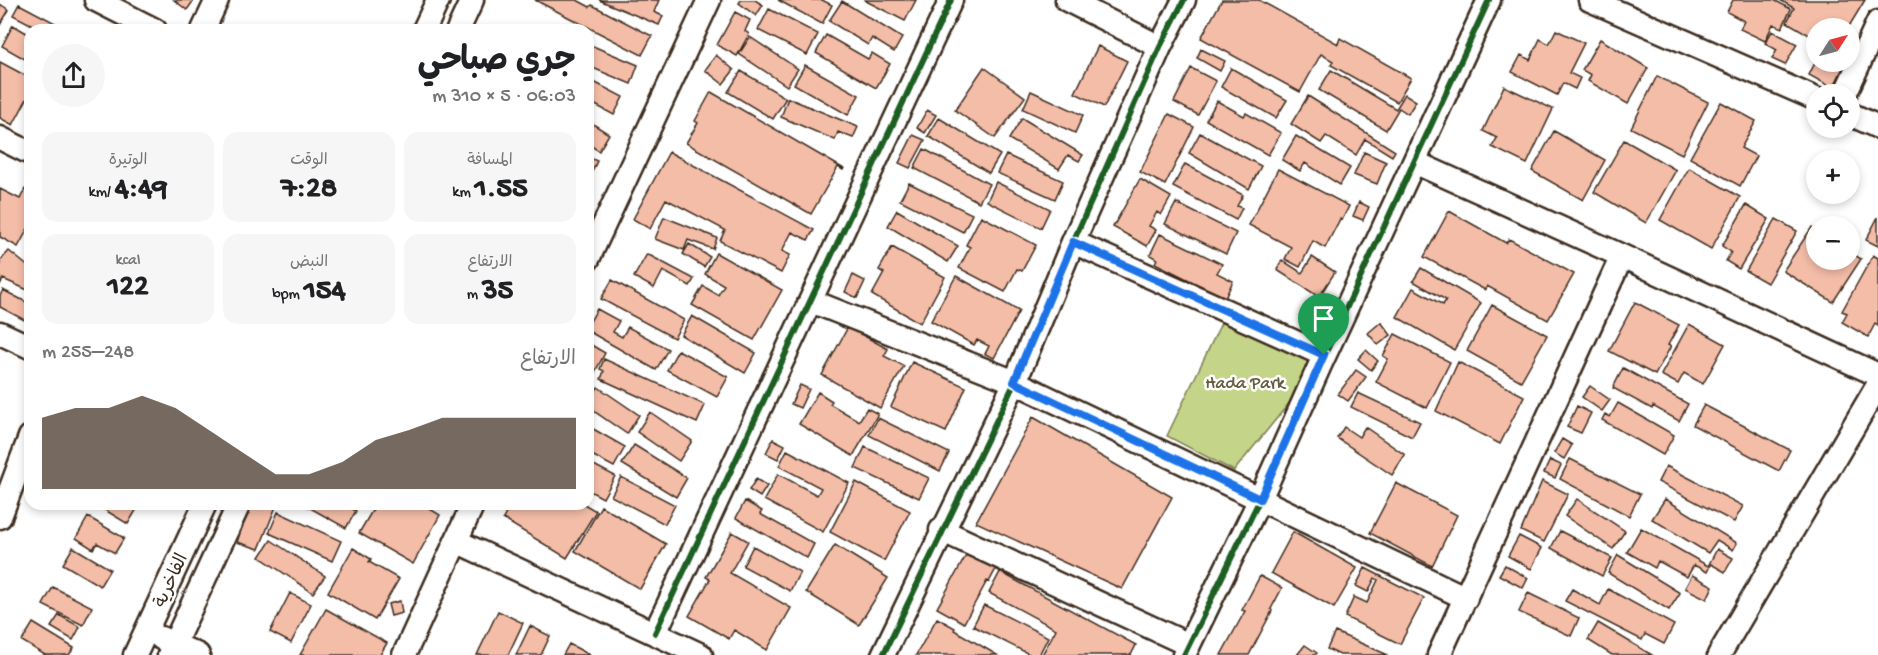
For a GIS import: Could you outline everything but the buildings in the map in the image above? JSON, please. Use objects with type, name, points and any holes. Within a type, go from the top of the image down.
[{"type":"street","points":[[96,0],[143,24]]},
{"type":"street","points":[[206,24],[217,0]]},
{"type":"street","points":[[427,24],[438,0]]},
{"type":"street","points":[[461,24],[472,0]]},
{"type":"street","points":[[594,246],[709,0]]},
{"type":"street","points":[[655,633],[951,0]]},
{"type":"street","points":[[1067,0],[1160,47]]},
{"type":"street","points":[[882,655],[1014,382],[1073,242],[1160,47],[1184,0]]},
{"type":"street","points":[[941,530],[1187,650],[1260,499],[1324,355],[1489,0]]},
{"type":"street","points":[[1590,0],[1806,95]]},
{"type":"street","points":[[1850,84],[1878,22]]},
{"type":"street","points":[[1860,119],[1878,127]]},
{"type":"street","points":[[0,138],[24,150]]},
{"type":"street","points":[[1414,162],[1878,375]]},
{"type":"street","points":[[1073,242],[1324,355]]},
{"type":"street","points":[[1439,655],[1622,256]]},
{"type":"street","points":[[811,301],[1014,382],[1466,598]]},
{"type":"street","points":[[0,333],[24,344]]},
{"type":"street","points":[[1719,655],[1878,385]]},
{"type":"street","points":[[0,517],[24,453]]},
{"type":"street","name":"الفاخرية","points":[[135,655],[202,510]]},
{"type":"street","points":[[172,649],[236,510]]},
{"type":"street","points":[[404,655],[470,510]]},
{"type":"street","points":[[456,541],[701,655]]},
{"type":"street","points":[[146,633],[172,649],[198,655]]},
{"type":"green space","name":"Hada Park","points":[[1224,317],[1320,365],[1234,471],[1167,436]]},
{"type":"cycle path","points":[[655,633],[951,0]]},
{"type":"cycle path","points":[[883,655],[1015,382],[1073,242],[1160,47],[1184,0]]},
{"type":"cycle path","points":[[1184,655],[1260,499],[1489,0]]},
{"type":"route","points":[[1073,242],[1324,355],[1260,499],[1014,382],[1073,242]]}]
